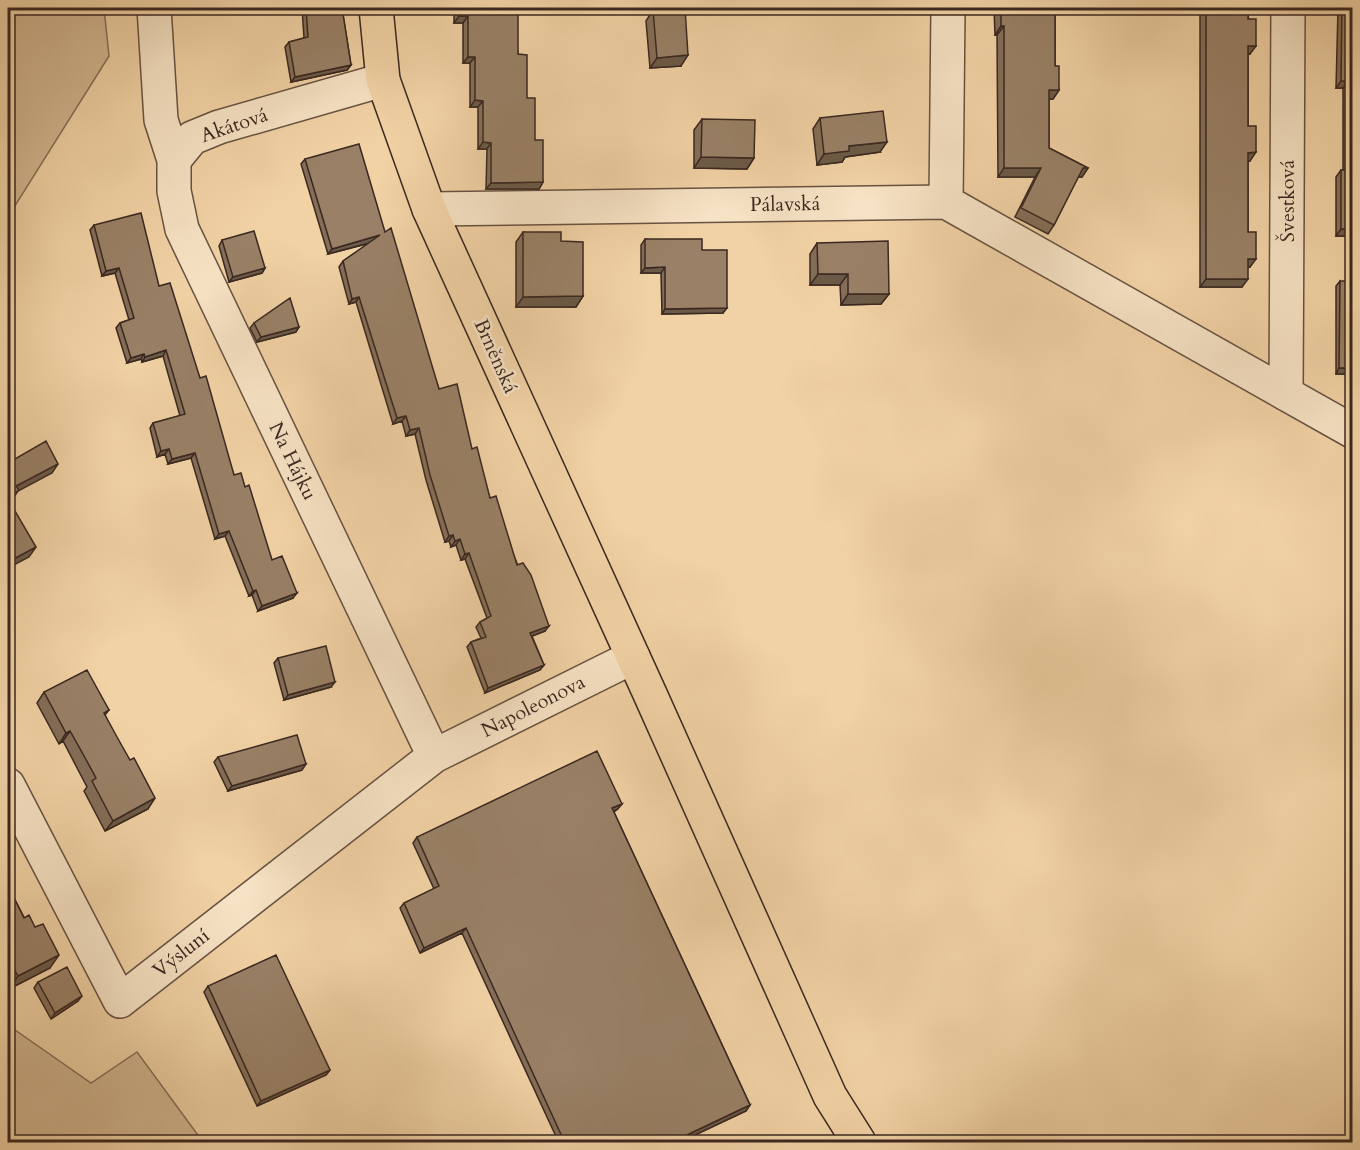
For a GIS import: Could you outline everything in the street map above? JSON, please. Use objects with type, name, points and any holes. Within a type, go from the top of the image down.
[{"type":"main road","name":"Brněnská","points":[[376,8],[383,80],[429,209],[830,1096],[859,1143]]},
{"type":"street","points":[[154,8],[161,120],[174,160]]},
{"type":"street","points":[[948,8],[946,202],[1353,431]]},
{"type":"street","name":"Švestková","points":[[1286,394],[1288,8]]},
{"type":"street","name":"Akátová","points":[[174,160],[192,138],[219,127],[383,80]]},
{"type":"street","name":"Na Hájku","points":[[174,160],[174,191],[183,230],[434,756]]},
{"type":"street","name":"Pálavská","points":[[429,209],[946,202]]},
{"type":"street","name":"Napoleonova","points":[[434,756],[633,657]]},
{"type":"street","name":"Výsluní","points":[[8,785],[120,1000],[434,756]]},
{"type":"shaded area","points":[[8,8],[104,8],[109,56],[8,217]]},
{"type":"shaded area","points":[[8,1025],[91,1083],[137,1052],[203,1142],[8,1142]]},
{"type":"building","points":[[306,8],[342,8],[351,65],[295,77],[289,42],[308,37]]},
{"type":"building","points":[[459,8],[510,8],[510,12],[518,12],[518,54],[527,55],[527,98],[535,98],[535,140],[543,140],[543,182],[491,183],[491,143],[483,142],[483,101],[475,100],[475,57],[468,57],[468,16],[459,16]]},
{"type":"building","points":[[685,8],[688,55],[657,58],[653,10]]},
{"type":"building","points":[[1001,8],[1055,8],[1055,66],[1059,66],[1059,90],[1049,90],[1049,148],[1088,168],[1083,168],[1054,225],[1021,208],[1041,168],[1004,168],[1004,26],[1001,26]]},
{"type":"building","points":[[1206,8],[1248,8],[1248,19],[1256,19],[1256,46],[1248,46],[1248,126],[1256,126],[1256,152],[1248,153],[1248,232],[1256,232],[1256,259],[1248,259],[1248,279],[1206,279]]},
{"type":"building","points":[[1342,8],[1353,8],[1353,229],[1341,229],[1341,170],[1348,170],[1348,81],[1341,81]]},
{"type":"building","points":[[883,111],[887,142],[849,146],[849,151],[824,154],[820,118]]},
{"type":"building","points":[[702,119],[755,120],[754,158],[701,157]]},
{"type":"building","points":[[359,144],[385,232],[391,228],[439,389],[457,384],[472,449],[477,447],[490,498],[496,496],[517,565],[523,563],[531,575],[549,626],[530,633],[544,665],[488,688],[471,642],[486,637],[480,622],[491,616],[469,553],[465,554],[460,539],[455,541],[453,535],[449,536],[430,475],[419,428],[410,430],[406,416],[397,418],[359,297],[352,299],[343,261],[380,235],[332,249],[305,159]]},
{"type":"building","points":[[141,213],[159,286],[170,283],[200,378],[206,376],[234,475],[241,473],[245,487],[249,485],[272,560],[282,556],[297,593],[262,606],[256,590],[253,591],[229,531],[219,534],[195,453],[172,459],[169,449],[161,451],[153,423],[185,414],[166,350],[145,357],[144,354],[131,358],[120,323],[134,318],[119,268],[106,271],[94,225]]},
{"type":"building","points":[[254,231],[265,268],[233,277],[222,240]]},
{"type":"building","points":[[523,232],[561,232],[561,241],[583,242],[583,296],[523,297]]},
{"type":"building","points":[[645,239],[702,239],[702,250],[727,250],[727,308],[665,309],[665,267],[645,268]]},
{"type":"building","points":[[888,241],[889,294],[848,294],[848,274],[818,274],[817,243]]},
{"type":"building","points":[[1340,281],[1353,281],[1353,368],[1339,368]]},
{"type":"building","points":[[290,298],[299,327],[261,337],[254,323]]},
{"type":"building","points":[[46,441],[58,464],[16,486],[19,490],[8,498],[8,463]]},
{"type":"building","points":[[8,499],[36,547],[8,562]]},
{"type":"building","points":[[326,646],[335,682],[288,695],[278,658]]},
{"type":"building","points":[[87,670],[109,710],[104,713],[130,760],[134,758],[155,798],[113,821],[92,781],[96,778],[70,731],[66,733],[44,692]]},
{"type":"building","points":[[297,735],[306,764],[232,786],[218,757]]},
{"type":"building","points":[[597,751],[622,804],[612,808],[750,1105],[670,1143],[565,1143],[466,928],[424,948],[404,903],[439,886],[417,837]]},
{"type":"building","points":[[8,886],[24,918],[29,915],[35,927],[43,924],[59,955],[18,976],[8,961]]},
{"type":"building","points":[[276,955],[330,1070],[261,1101],[208,986]]},
{"type":"building","points":[[67,967],[82,996],[55,1013],[38,982]]}]
